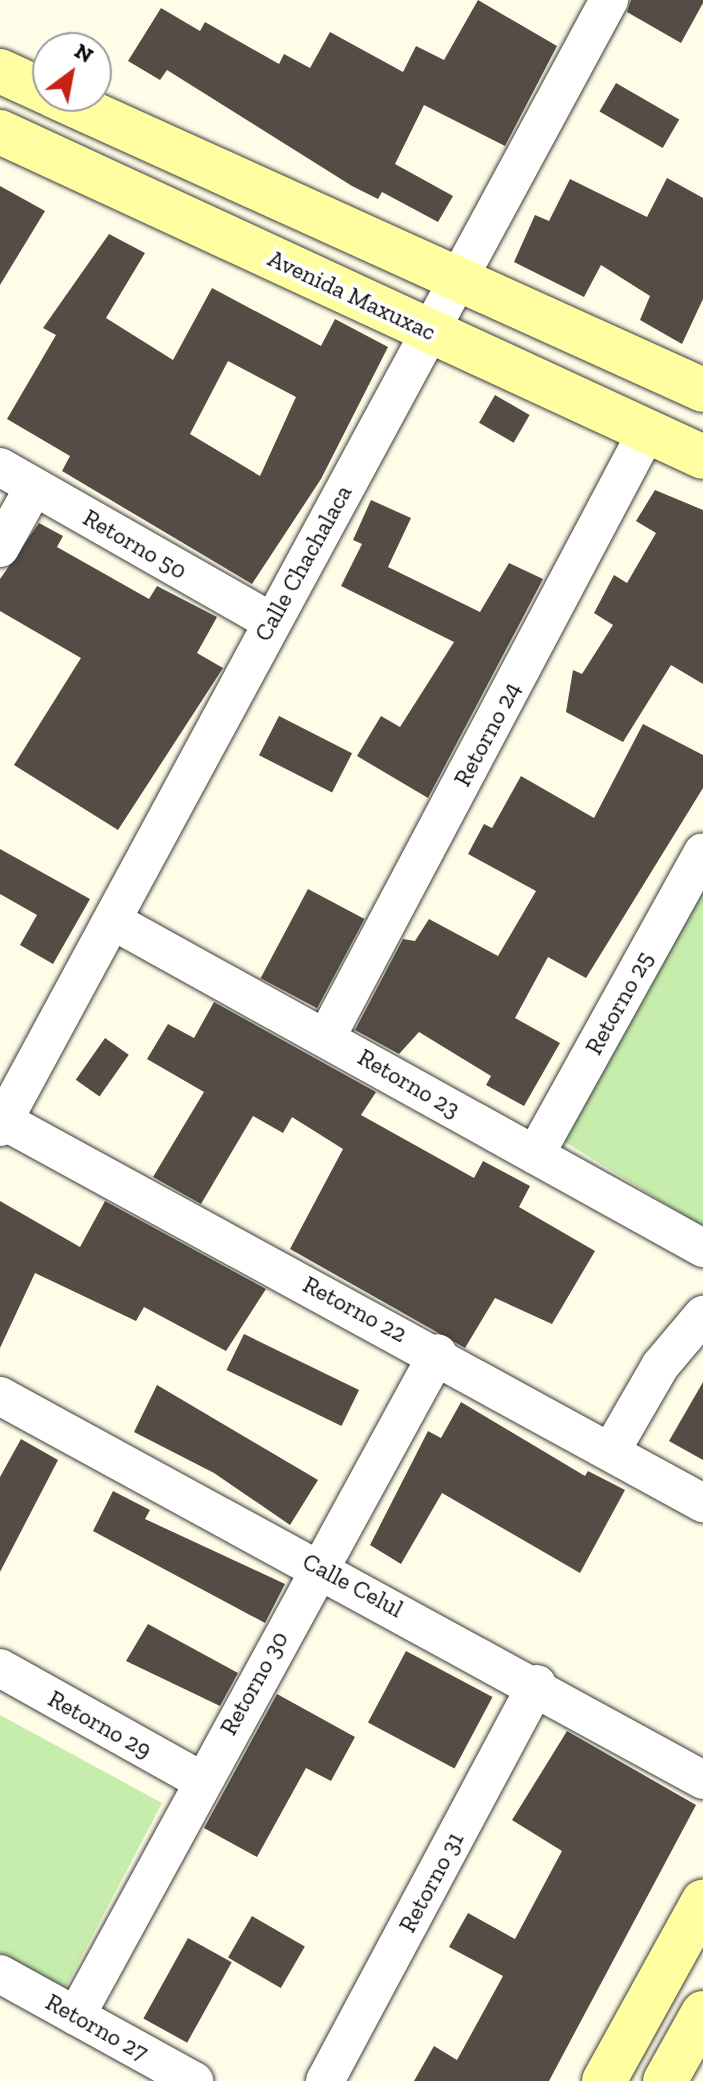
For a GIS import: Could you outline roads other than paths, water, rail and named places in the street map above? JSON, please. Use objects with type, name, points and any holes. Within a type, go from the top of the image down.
[{"type":"street","name":"Calle Chachalaca","points":[[2,1124],[113,921],[270,621],[432,332],[609,0]]},
{"type":"street","points":[[0,71],[32,86]]},
{"type":"street","points":[[89,112],[703,390]]},
{"type":"street","name":"Avenida Maxuxac","points":[[0,132],[703,457]]},
{"type":"street","name":"Retorno 24","points":[[327,1036],[647,431]]},
{"type":"street","name":"Retorno 50","points":[[0,467],[270,621]]},
{"type":"street","points":[[0,548],[34,487]]},
{"type":"street","name":"Retorno 25","points":[[535,1155],[703,852]]},
{"type":"street","name":"Retorno 23","points":[[113,921],[327,1036],[703,1248]]},
{"type":"street","name":"Retorno 22","points":[[2,1124],[438,1353],[703,1503]]},
{"type":"street","points":[[611,1451],[660,1366],[703,1315]]},
{"type":"street","name":"Retorno 30","points":[[76,2016],[200,1780],[438,1353]]},
{"type":"street","name":"Calle Celul","points":[[0,1396],[537,1684],[703,1780]]},
{"type":"street","name":"Retorno 29","points":[[0,1668],[200,1780]]},
{"type":"street","name":"Retorno 31","points":[[325,2081],[537,1684]]},
{"type":"street","points":[[604,2081],[703,1902]]},
{"type":"street","name":"Retorno 27","points":[[0,1974],[194,2081]]},
{"type":"street","points":[[665,2081],[703,2013]]}]
